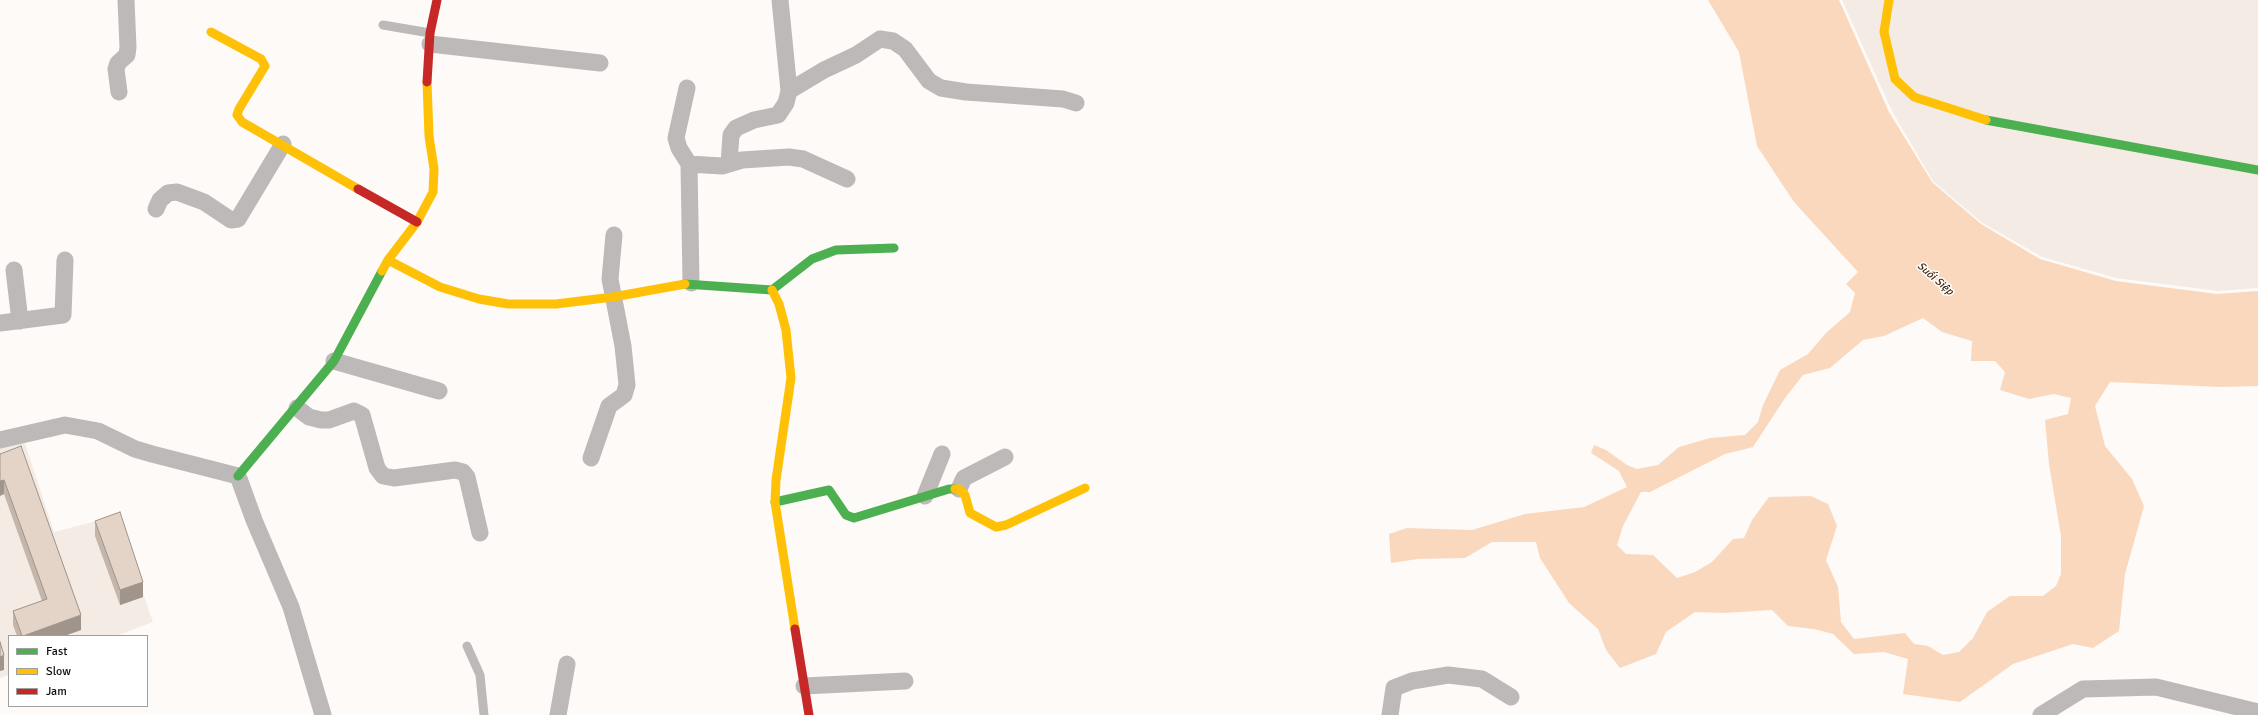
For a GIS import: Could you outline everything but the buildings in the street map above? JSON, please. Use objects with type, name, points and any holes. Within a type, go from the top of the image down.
[{"type":"street","points":[[119,92],[116,69],[118,63],[127,55],[128,47],[126,0]]},
{"type":"street","points":[[238,476],[297,408],[334,361],[388,260],[417,222],[433,192],[434,169],[429,136],[427,80],[430,38],[437,0]]},
{"type":"street","points":[[729,163],[731,135],[736,128],[754,120],[778,115],[786,102],[789,92],[780,0]]},
{"type":"street","points":[[1889,0],[1884,32],[1895,79],[1914,97],[1987,120],[2258,170]]},
{"type":"street","points":[[211,32],[261,59],[265,66],[264,71],[237,115],[242,122],[283,144],[417,222]]},
{"type":"street","points":[[430,38],[600,63]]},
{"type":"street","points":[[789,92],[824,70],[856,55],[880,39],[893,41],[905,49],[929,81],[942,88],[966,92],[1063,99],[1076,103]]},
{"type":"street","points":[[687,88],[676,138],[679,148],[689,164],[691,283]]},
{"type":"street","points":[[156,209],[160,200],[168,193],[177,192],[204,202],[231,220],[238,219],[283,144]]},
{"type":"street","points":[[689,164],[722,166],[729,163],[788,157],[803,159],[847,179]]},
{"type":"street","points":[[591,458],[609,406],[624,395],[627,384],[623,346],[610,279],[614,235]]},
{"type":"street","points":[[388,260],[440,287],[479,299],[508,304],[556,304],[613,297],[691,283],[772,290],[812,259],[836,250],[857,248],[894,248]]},
{"type":"street","points":[[0,323],[64,314],[65,260]]},
{"type":"street","points":[[14,270],[20,321]]},
{"type":"street","points":[[772,290],[779,304],[786,330],[791,378],[783,441],[776,480],[775,502],[809,715]]},
{"type":"street","points":[[334,361],[439,391]]},
{"type":"street","points":[[297,408],[309,416],[321,420],[329,420],[354,411],[362,414],[377,468],[383,476],[394,478],[455,470],[463,472],[467,477],[480,534]]},
{"type":"street","points":[[0,438],[65,425],[98,432],[135,449],[238,476]]},
{"type":"street","points":[[925,496],[942,454]]},
{"type":"street","points":[[959,489],[964,478],[1006,457]]},
{"type":"street","points":[[238,476],[254,520],[291,607],[323,715]]},
{"type":"street","points":[[959,489],[964,495],[970,512],[978,519],[996,527],[1006,525],[1084,488]]},
{"type":"street","points":[[775,502],[829,490],[846,515],[854,518],[949,489],[959,489]]},
{"type":"street","points":[[558,715],[567,664]]},
{"type":"street","points":[[1390,715],[1394,688],[1412,681],[1448,675],[1482,679],[1511,697]]},
{"type":"street","points":[[804,686],[906,681]]},
{"type":"street","points":[[2040,715],[2082,689],[2156,687],[2258,712]]},
{"type":"lane","points":[[383,25],[430,38]]},
{"type":"lane","points":[[467,646],[480,675],[484,715]]},
{"type":"shaded area","points":[[1842,0],[2258,0],[2258,288],[2218,291],[2116,278],[2042,257],[1981,222],[1933,181],[1892,111]]},
{"type":"shaded area","points":[[24,440],[54,532],[116,516],[153,622],[119,635],[8,635],[8,675],[0,678],[0,445]]},
{"type":"water","name":"Suối Siệp","points":[[1708,0],[1839,0],[1889,112],[1932,182],[1981,224],[2040,259],[2116,281],[2217,294],[2258,291],[2258,386],[2222,387],[2110,382],[2095,406],[2105,446],[2132,479],[2144,506],[2125,574],[2119,631],[2093,648],[2073,644],[2013,664],[1960,702],[1903,694],[1908,659],[1884,652],[1854,654],[1833,634],[1814,629],[1788,626],[1772,610],[1723,613],[1695,612],[1666,632],[1656,654],[1620,668],[1606,650],[1598,629],[1569,603],[1540,558],[1536,542],[1492,542],[1465,558],[1418,559],[1391,563],[1389,534],[1407,528],[1472,530],[1525,514],[1584,507],[1627,487],[1619,471],[1591,453],[1594,445],[1606,450],[1627,465],[1637,469],[1658,465],[1679,447],[1710,438],[1745,435],[1758,422],[1763,405],[1780,370],[1808,354],[1826,333],[1850,312],[1855,293],[1846,284],[1858,272],[1794,202],[1757,146],[1739,52]],"holes":[[[1923,318],[1942,332],[1972,341],[1971,361],[1995,361],[2005,372],[2000,390],[2029,399],[2054,394],[2071,398],[2068,414],[2045,420],[2049,464],[2061,536],[2061,574],[2056,586],[2043,596],[2010,596],[1987,612],[1973,638],[1959,652],[1943,655],[1928,646],[1914,644],[1905,633],[1854,639],[1841,622],[1838,587],[1826,560],[1837,526],[1828,504],[1811,496],[1769,497],[1752,520],[1744,538],[1733,539],[1712,562],[1695,572],[1677,578],[1653,555],[1626,554],[1617,545],[1623,526],[1641,492],[1650,492],[1725,454],[1753,447],[1785,398],[1803,375],[1830,368],[1863,340],[1884,336]]]},
{"type":"traffic: fast","points":[[1986,120],[2258,170]]},
{"type":"traffic: fast","points":[[685,284],[772,290],[812,259],[836,250],[894,248]]},
{"type":"traffic: fast","points":[[238,476],[334,361],[382,271]]},
{"type":"traffic: fast","points":[[775,502],[829,490],[846,515],[854,518],[949,489],[955,489]]},
{"type":"traffic: slow","points":[[1889,0],[1884,32],[1895,79],[1914,97],[1986,120]]},
{"type":"traffic: slow","points":[[211,32],[261,59],[265,66],[239,109],[237,115],[242,122],[358,189]]},
{"type":"traffic: slow","points":[[382,271],[388,260],[417,222],[433,192],[434,169],[429,136],[427,82]]},
{"type":"traffic: slow","points":[[388,260],[440,287],[479,299],[508,304],[556,304],[613,297],[685,284]]},
{"type":"traffic: slow","points":[[772,290],[779,304],[786,330],[791,378],[776,480],[775,502],[795,629]]},
{"type":"traffic: slow","points":[[955,489],[959,489],[965,495],[970,513],[996,527],[1006,525],[1085,488]]},
{"type":"traffic: jam","points":[[427,82],[430,33],[437,0]]},
{"type":"traffic: jam","points":[[358,189],[417,222]]},
{"type":"traffic: jam","points":[[795,629],[809,715]]}]
